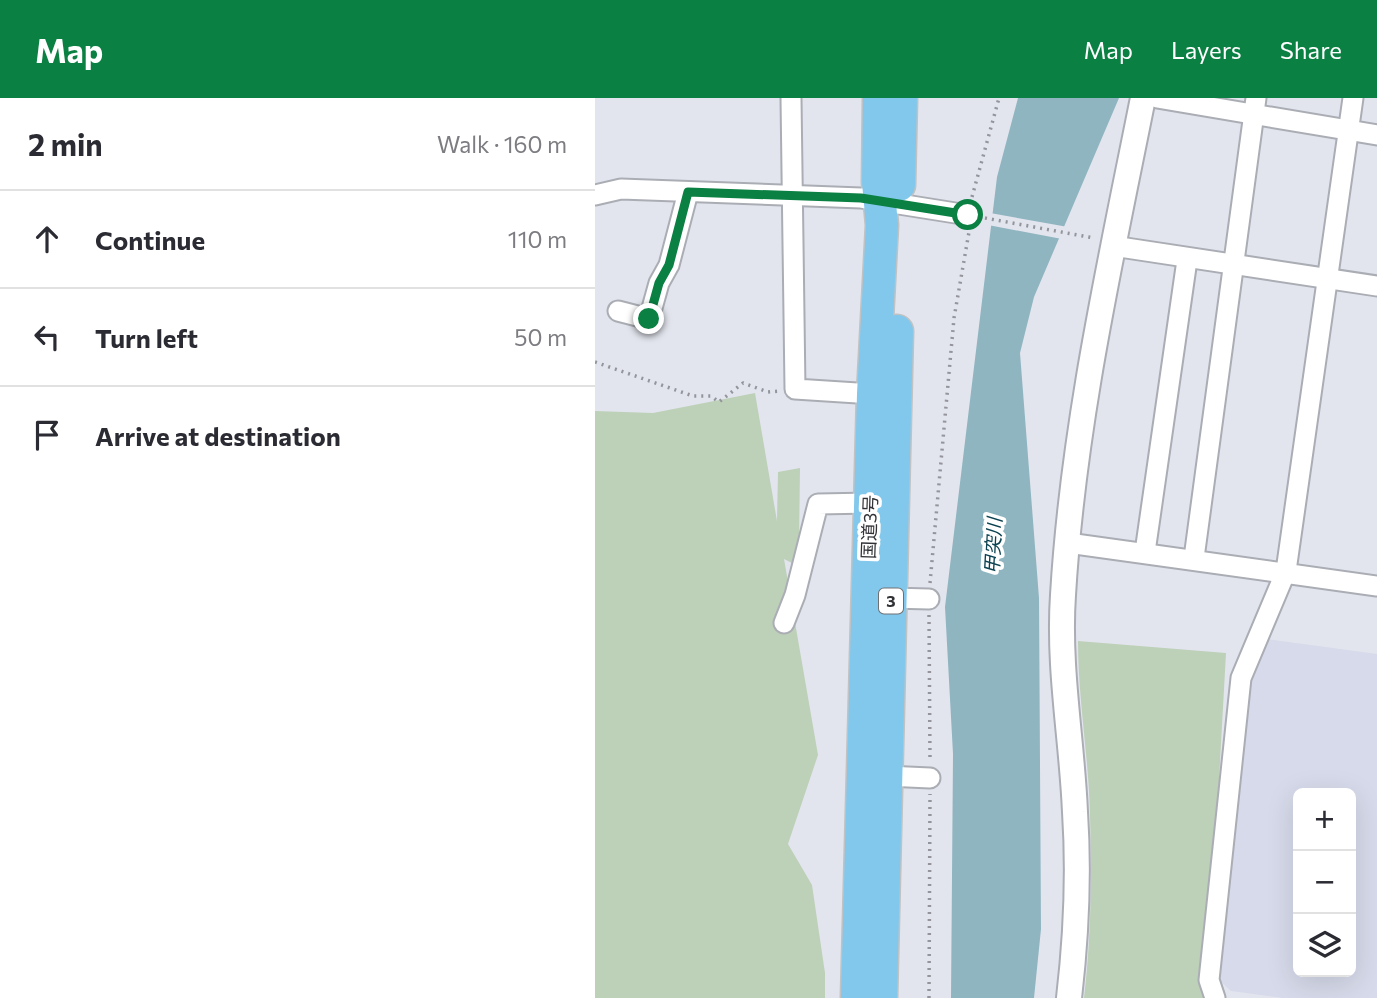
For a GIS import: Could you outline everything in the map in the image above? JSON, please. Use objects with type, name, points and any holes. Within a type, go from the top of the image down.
[{"type":"highway","name":"国道3号","points":[[857,998],[873,394],[882,225],[891,202],[879,98]]},
{"type":"highway","name":"国道3号","points":[[881,998],[891,598],[891,202],[901,98]]},
{"type":"street","points":[[790,98],[795,389],[873,394]]},
{"type":"street","points":[[1069,998],[1073,961],[1076,814],[1065,698],[1062,597],[1105,242],[1143,98]]},
{"type":"street","points":[[1157,98],[1255,107],[1348,131],[1377,135]]},
{"type":"street","points":[[1219,997],[1209,980],[1241,678],[1286,571],[1353,98]]},
{"type":"street","points":[[1194,558],[1255,107]]},
{"type":"street","points":[[595,195],[621,190],[791,196],[891,202],[968,215]]},
{"type":"street","points":[[618,312],[649,319],[659,283],[669,265],[688,192]]},
{"type":"street","points":[[1105,242],[1187,260],[1377,286]]},
{"type":"street","points":[[1145,552],[1187,260]]},
{"type":"street","points":[[783,623],[795,595],[818,504],[870,503]]},
{"type":"street","points":[[1068,543],[1194,558],[1377,586]]},
{"type":"street","points":[[891,598],[929,599]]},
{"type":"street","points":[[886,776],[930,778]]},
{"type":"path","points":[[968,215],[1105,242]]},
{"type":"path","points":[[929,998],[929,599],[954,318]]},
{"type":"path","points":[[595,362],[693,396],[711,396],[719,402],[743,383],[768,392],[795,389]]},
{"type":"shaded area","points":[[1267,639],[1377,654],[1377,998],[1283,998],[1231,991],[1219,980],[1250,679]]},
{"type":"green space","points":[[755,393],[777,521],[778,472],[800,468],[799,543],[792,563],[784,559],[818,755],[788,844],[812,885],[825,973],[825,998],[595,998],[595,411],[653,413]]},
{"type":"green space","points":[[1078,641],[1226,653],[1207,998],[1084,998],[1090,930],[1091,839]]},
{"type":"water","name":"甲突川","points":[[1018,98],[1119,98],[1034,297],[1020,353],[1039,598],[1041,929],[1034,998],[951,998],[953,754],[945,607],[997,177]]},
{"type":"pier","points":[[990,213],[1068,227],[1062,239],[988,225]]},
{"type":"route","points":[[649,319],[659,283],[669,265],[688,192],[861,198],[953,210],[968,215]]}]
